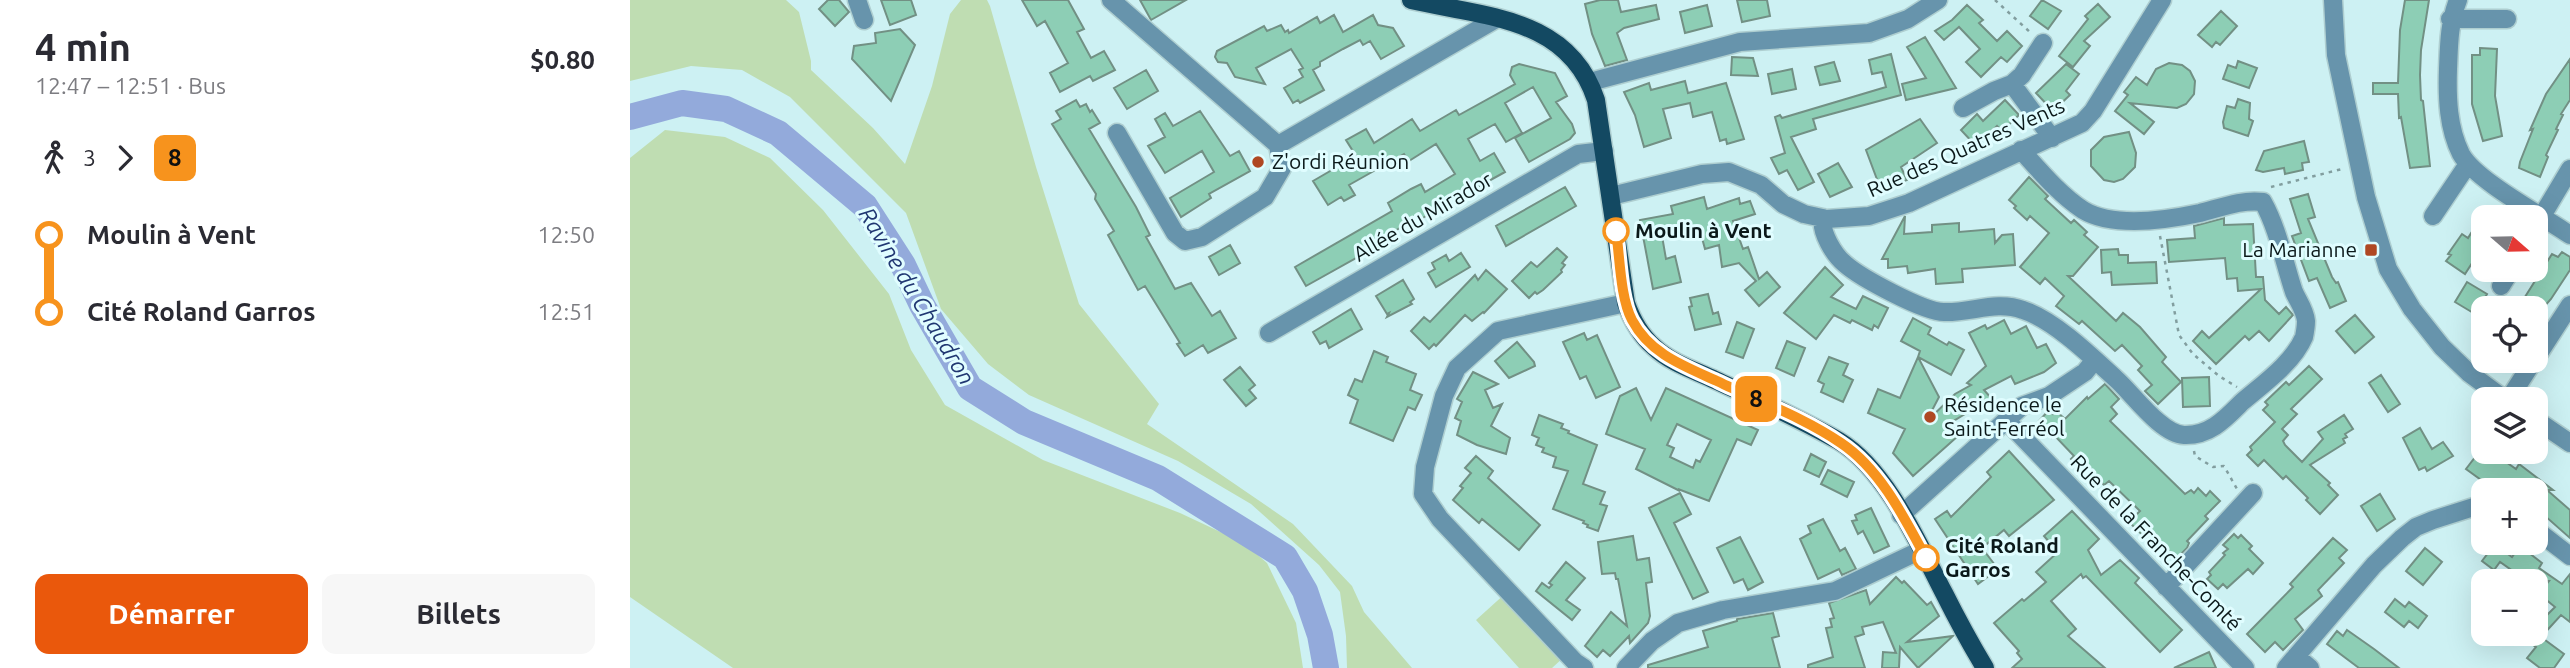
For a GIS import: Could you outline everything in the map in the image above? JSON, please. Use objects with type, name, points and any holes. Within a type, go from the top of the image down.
[{"type":"main road","points":[[1411,0],[1432,2],[1524,26],[1556,42],[1583,70],[1596,100],[1626,303],[1632,319],[1643,335],[1665,356],[1843,443],[1878,478],[1901,514],[1984,668]]},
{"type":"street","points":[[857,0],[864,20]]},
{"type":"street","points":[[1111,0],[1278,145],[1282,168],[1265,197],[1202,237],[1185,241],[1175,233],[1117,133]]},
{"type":"street","points":[[1590,82],[1740,42],[1869,33],[1908,19],[1938,0]]},
{"type":"street","name":"Rue des Quatres Vents","points":[[1611,196],[1702,174],[1730,172],[1761,185],[1783,204],[1804,214],[1823,218],[1870,216],[1899,206],[2082,123],[2093,111],[2162,0]]},
{"type":"street","points":[[2333,0],[2336,55],[2366,197],[2388,269],[2412,309],[2451,355],[2469,373],[2489,387]]},
{"type":"street","points":[[2458,0],[2450,19],[2447,94],[2452,131],[2468,164],[2519,205]]},
{"type":"street","points":[[1278,145],[1496,19]]},
{"type":"street","points":[[2450,19],[2507,19]]},
{"type":"street","points":[[1963,108],[2012,84],[2022,75],[2043,43]]},
{"type":"street","points":[[2012,84],[2052,138]]},
{"type":"street","points":[[1823,218],[1822,224],[1827,238],[1846,265],[1926,310],[1944,313],[1993,305],[2020,309],[2052,324],[2166,428],[2175,433],[2203,433],[2222,423],[2299,346],[2305,334],[2306,322],[2271,216],[2263,202],[2250,200],[2176,218],[2105,219],[2083,209],[2057,189],[2021,150]]},
{"type":"street","name":"Allée du Mirador","points":[[1269,333],[1578,154],[1604,151]]},
{"type":"street","points":[[2433,216],[2468,164]]},
{"type":"street","points":[[2548,206],[2570,169]]},
{"type":"street","points":[[2548,225],[2570,234]]},
{"type":"street","points":[[2501,286],[2504,282]]},
{"type":"street","points":[[1584,668],[1575,662],[1440,519],[1423,494],[1425,467],[1444,396],[1457,368],[1498,331],[1626,303]]},
{"type":"street","points":[[2548,339],[2570,305]]},
{"type":"street","points":[[1901,514],[2022,406],[2049,396],[2085,372],[2094,361]]},
{"type":"street","name":"Rue de la Franche-Comté","points":[[2006,420],[2245,668]]},
{"type":"street","points":[[2548,429],[2570,443]]},
{"type":"street","points":[[2166,587],[2249,498]]},
{"type":"street","points":[[2310,668],[2291,662],[2374,565],[2416,527],[2471,508]]},
{"type":"street","points":[[2548,539],[2570,556]]},
{"type":"street","points":[[1626,668],[1652,641],[1678,623],[1723,610],[1835,591],[1921,550]]},
{"type":"path","points":[[1995,0],[2043,43]]},
{"type":"path","points":[[2263,202],[2272,185],[2359,164]]},
{"type":"path","points":[[2157,219],[2179,335],[2193,354],[2219,376],[2250,396]]},
{"type":"path","points":[[2190,434],[2195,456],[2213,467],[2224,466],[2249,498]]},
{"type":"green space","points":[[630,0],[786,0],[799,12],[811,70],[873,128],[905,164],[932,86],[950,14],[961,0],[987,0],[1079,304],[1159,404],[1147,424],[1293,524],[1352,586],[1364,612],[1412,668],[1347,668],[1340,592],[1319,565],[1251,504],[1178,461],[1029,395],[988,364],[941,309],[906,213],[790,97],[742,70],[691,66],[630,81]]},
{"type":"green space","points":[[665,130],[725,137],[770,158],[823,210],[889,294],[911,350],[945,405],[1043,460],[1180,513],[1244,543],[1267,563],[1296,623],[1303,668],[733,668],[630,597],[630,158]]},
{"type":"green space","points":[[1507,592],[1564,657],[1552,668],[1519,668],[1476,620]]},
{"type":"building","points":[[828,0],[839,0],[849,12],[835,26],[819,9]]},
{"type":"building","points":[[881,0],[911,0],[916,15],[890,25]]},
{"type":"building","points":[[1022,0],[1068,0],[1084,29],[1077,32],[1091,58],[1104,51],[1115,70],[1093,81],[1090,76],[1060,92],[1050,73],[1068,63],[1045,21],[1037,26]]},
{"type":"building","points":[[1140,0],[1186,0],[1151,20]]},
{"type":"building","points":[[1600,0],[1618,0],[1621,12],[1656,5],[1659,19],[1624,28],[1617,33],[1627,60],[1605,66],[1592,34],[1585,4]]},
{"type":"building","points":[[1737,0],[1767,0],[1770,16],[1742,22]]},
{"type":"building","points":[[2042,0],[2061,11],[2048,29],[2030,16]]},
{"type":"building","points":[[2405,0],[2429,0],[2420,75],[2430,166],[2410,168],[2401,117],[2399,118],[2398,94],[2373,94],[2373,83],[2398,83],[2400,30]]},
{"type":"building","points":[[2098,4],[2110,17],[2084,41],[2090,46],[2073,67],[2059,56],[2088,19],[2085,16]]},
{"type":"building","points":[[1707,5],[1712,26],[1685,33],[1680,12]]},
{"type":"building","points":[[1967,5],[1983,20],[1979,23],[1997,41],[2007,31],[2022,46],[2007,62],[2001,57],[1981,77],[1966,62],[1980,49],[1959,27],[1944,40],[1935,31],[1952,20]]},
{"type":"building","points":[[2221,11],[2237,26],[2220,45],[2216,42],[2212,47],[2198,35]]},
{"type":"building","points":[[1334,15],[1343,32],[1373,15],[1378,25],[1393,28],[1404,46],[1381,59],[1370,41],[1363,45],[1360,40],[1343,49],[1320,62],[1320,66],[1313,70],[1324,90],[1300,103],[1298,100],[1293,103],[1284,88],[1303,77],[1299,70],[1303,68],[1291,49],[1256,68],[1265,84],[1235,77],[1227,63],[1218,62],[1215,57],[1217,51],[1264,26],[1267,31],[1281,25],[1285,32],[1288,30],[1289,33],[1317,17],[1320,23]]},
{"type":"building","points":[[900,29],[915,45],[891,101],[852,59],[854,46],[876,43],[875,33]]},
{"type":"building","points":[[1925,37],[1956,88],[1906,100],[1902,84],[1926,78],[1907,47]]},
{"type":"building","points":[[2480,48],[2497,49],[2495,96],[2502,136],[2483,141],[2472,104],[2472,55],[2480,55]]},
{"type":"building","points":[[1891,54],[1901,95],[1813,119],[1816,129],[1791,137],[1814,182],[1798,190],[1787,170],[1779,174],[1771,158],[1785,153],[1775,117],[1780,115],[1782,118],[1886,87],[1882,72],[1872,74],[1869,60]]},
{"type":"building","points":[[1732,57],[1753,58],[1758,76],[1731,75]]},
{"type":"building","points":[[2570,59],[2570,100],[2561,114],[2563,115],[2556,129],[2558,130],[2546,155],[2548,157],[2540,177],[2519,168],[2520,162],[2546,94]]},
{"type":"building","points":[[2238,61],[2257,68],[2249,88],[2223,79],[2228,65],[2236,68]]},
{"type":"building","points":[[1834,62],[1840,81],[1820,85],[1815,67]]},
{"type":"building","points":[[2169,63],[2182,65],[2190,71],[2195,81],[2194,94],[2186,104],[2177,108],[2130,103],[2154,122],[2144,134],[2115,111],[2128,95],[2124,92],[2136,77],[2147,85],[2156,69]]},
{"type":"building","points":[[1519,64],[1555,73],[1567,96],[1556,102],[1572,124],[1575,133],[1570,139],[1529,162],[1515,138],[1551,118],[1533,87],[1505,103],[1522,133],[1506,142],[1495,124],[1468,139],[1480,161],[1494,153],[1505,172],[1476,188],[1474,184],[1434,207],[1436,210],[1411,225],[1409,222],[1381,240],[1383,243],[1306,286],[1295,267],[1392,211],[1388,203],[1411,189],[1421,184],[1425,192],[1455,174],[1436,144],[1409,161],[1404,154],[1349,185],[1355,195],[1344,201],[1341,197],[1328,205],[1313,181],[1356,156],[1346,140],[1366,129],[1374,143],[1412,119],[1420,131],[1456,110],[1459,115],[1515,84],[1510,75],[1512,67]]},
{"type":"building","points":[[2066,64],[2079,74],[2066,91],[2070,95],[2053,111],[2036,93]]},
{"type":"building","points":[[1792,69],[1796,89],[1772,94],[1768,74]]},
{"type":"building","points":[[1146,70],[1158,91],[1127,109],[1114,88]]},
{"type":"building","points":[[1685,81],[1688,93],[1726,83],[1744,139],[1727,144],[1726,139],[1720,141],[1712,112],[1693,117],[1690,103],[1663,109],[1671,138],[1644,147],[1635,115],[1624,92],[1649,83],[1651,90]]},
{"type":"building","points":[[2238,99],[2250,103],[2249,119],[2253,121],[2248,136],[2224,128],[2227,106],[2235,108]]},
{"type":"building","points":[[1076,100],[1080,107],[1086,104],[1100,123],[1089,129],[1136,207],[1150,235],[1146,237],[1175,289],[1191,283],[1212,316],[1220,311],[1236,338],[1208,353],[1203,345],[1185,356],[1177,344],[1180,343],[1145,286],[1138,290],[1108,235],[1114,231],[1095,199],[1096,194],[1052,124],[1061,119],[1056,111]]},
{"type":"building","points":[[2005,100],[2019,115],[2002,131],[1997,126],[1976,146],[1961,130],[1977,114],[1983,121]]},
{"type":"building","points":[[1200,111],[1230,156],[1239,151],[1250,171],[1209,194],[1211,198],[1181,217],[1170,198],[1214,172],[1202,151],[1165,173],[1148,146],[1165,137],[1155,119],[1165,113],[1173,126]]},
{"type":"building","points":[[1920,119],[1937,143],[1901,167],[1907,180],[1881,190],[1866,150]]},
{"type":"building","points":[[2129,132],[2136,153],[2135,167],[2123,179],[2114,182],[2104,180],[2091,166],[2091,150],[2104,137]]},
{"type":"building","points":[[2304,141],[2309,162],[2302,163],[2303,170],[2285,174],[2284,168],[2263,172],[2256,170],[2264,151]]},
{"type":"building","points":[[1838,163],[1852,187],[1830,197],[1818,174]]},
{"type":"building","points":[[2029,177],[2048,196],[2045,199],[2071,223],[2074,220],[2087,232],[2084,235],[2098,247],[2073,276],[2068,276],[2116,321],[2123,313],[2140,327],[2166,357],[2162,362],[2181,382],[2158,404],[2145,391],[2152,385],[2138,370],[2142,366],[2122,345],[2115,351],[2082,321],[2079,324],[2056,306],[2064,296],[2045,278],[2040,284],[2020,267],[2049,233],[2030,216],[2027,220],[2009,200]]},
{"type":"building","points":[[1565,187],[1576,206],[1506,246],[1496,226]]},
{"type":"building","points":[[2308,194],[2315,217],[2308,219],[2332,277],[2338,282],[2346,301],[2330,308],[2317,278],[2309,281],[2292,236],[2301,233],[2290,199]]},
{"type":"building","points":[[1704,197],[1707,209],[1739,198],[1740,204],[1750,201],[1755,214],[1733,221],[1743,249],[1748,247],[1759,279],[1767,272],[1780,287],[1759,306],[1745,290],[1756,281],[1739,263],[1722,267],[1719,245],[1705,249],[1699,227],[1662,236],[1666,259],[1675,256],[1681,282],[1653,289],[1640,220],[1673,214],[1671,206]]},
{"type":"building","points":[[1905,216],[1904,234],[1932,232],[1932,225],[1959,223],[1959,232],[1994,229],[1995,243],[2002,235],[2013,234],[2015,265],[1962,269],[1963,282],[1936,284],[1935,269],[1908,273],[1907,266],[1888,268],[1888,259],[1882,259]]},
{"type":"building","points":[[2224,218],[2224,225],[2253,224],[2256,277],[2263,277],[2265,300],[2279,314],[2286,307],[2293,315],[2269,341],[2259,331],[2249,340],[2245,336],[2216,364],[2193,341],[2202,331],[2209,338],[2261,289],[2238,291],[2237,278],[2227,279],[2225,258],[2169,262],[2167,240],[2195,238],[2194,226]]},
{"type":"building","points":[[2471,233],[2471,265],[2465,274],[2446,261],[2462,234],[2468,238]]},
{"type":"building","points":[[1230,245],[1240,263],[1219,275],[1209,257]]},
{"type":"building","points":[[1557,248],[1567,257],[1562,263],[1565,265],[1562,272],[1543,290],[1537,294],[1535,292],[1529,298],[1512,281],[1531,262],[1537,267]]},
{"type":"building","points":[[2118,249],[2119,255],[2128,255],[2128,263],[2156,262],[2157,283],[2112,285],[2111,272],[2102,273],[2101,250]]},
{"type":"building","points":[[2562,252],[2570,257],[2570,270],[2551,299],[2548,302],[2548,296],[2526,296],[2534,282],[2548,282],[2548,260],[2552,254],[2558,257]]},
{"type":"building","points":[[1461,253],[1470,267],[1436,287],[1428,273],[1435,269],[1432,263],[1446,255],[1449,261]]},
{"type":"building","points":[[1825,267],[1843,285],[1831,297],[1856,309],[1863,296],[1888,308],[1878,328],[1874,325],[1872,330],[1834,315],[1816,339],[1784,313]]},
{"type":"building","points":[[1486,270],[1507,289],[1484,313],[1472,321],[1465,315],[1436,346],[1434,344],[1429,349],[1411,331],[1424,317],[1430,322],[1475,275],[1478,280]]},
{"type":"building","points":[[1403,280],[1414,299],[1410,302],[1412,304],[1387,317],[1389,313],[1387,314],[1376,296]]},
{"type":"building","points":[[2467,282],[2487,294],[2471,296],[2471,312],[2455,302]]},
{"type":"building","points":[[1708,294],[1713,314],[1718,312],[1721,324],[1695,330],[1689,307],[1692,306],[1690,298]]},
{"type":"building","points":[[1351,309],[1362,329],[1329,348],[1326,341],[1320,344],[1313,332]]},
{"type":"building","points":[[2355,315],[2374,337],[2355,353],[2336,331]]},
{"type":"building","points":[[1913,318],[1931,328],[1928,334],[1947,345],[1949,342],[1964,350],[1951,375],[1918,357],[1920,351],[1901,341]]},
{"type":"building","points":[[2004,320],[2011,334],[2026,326],[2037,348],[2046,344],[2056,363],[2044,372],[2015,384],[2011,376],[1984,390],[1992,399],[1979,412],[1975,408],[1952,422],[1958,436],[1913,476],[1893,453],[1905,429],[1868,413],[1878,389],[1900,398],[1918,357],[1939,397],[1926,422],[1955,394],[1971,385],[1967,383],[1986,366],[1969,333],[1985,325],[1987,329]]},
{"type":"building","points":[[1737,322],[1754,329],[1743,358],[1726,352]]},
{"type":"building","points":[[1584,333],[1587,340],[1597,335],[1620,387],[1596,398],[1586,376],[1580,379],[1563,342]]},
{"type":"building","points":[[1787,341],[1805,348],[1794,376],[1776,368]]},
{"type":"building","points":[[1517,342],[1535,366],[1509,378],[1495,361]]},
{"type":"building","points":[[1374,351],[1388,357],[1386,362],[1416,374],[1410,390],[1422,395],[1415,410],[1408,407],[1393,441],[1350,423],[1358,400],[1348,395],[1355,379],[1362,382]]},
{"type":"building","points":[[1829,357],[1848,364],[1843,375],[1853,380],[1843,402],[1821,392],[1824,384],[1818,381]]},
{"type":"building","points":[[2309,366],[2322,379],[2291,409],[2297,414],[2282,429],[2288,435],[2283,441],[2285,445],[2302,462],[2323,439],[2318,432],[2344,415],[2353,429],[2345,434],[2345,443],[2310,465],[2330,483],[2328,485],[2338,495],[2320,514],[2286,476],[2283,479],[2264,460],[2258,466],[2247,455],[2252,450],[2250,447],[2275,422],[2263,410],[2268,405],[2265,402],[2286,382],[2289,385]]},
{"type":"building","points":[[1240,367],[1255,385],[1249,390],[1256,398],[1246,406],[1224,380]]},
{"type":"building","points":[[1473,372],[1498,384],[1485,390],[1493,408],[1502,404],[1491,426],[1510,438],[1506,454],[1457,435],[1461,421],[1455,418],[1462,402],[1457,399]]},
{"type":"building","points":[[2381,375],[2400,404],[2388,412],[2369,383]]},
{"type":"building","points":[[2209,377],[2210,406],[2183,407],[2182,378]]},
{"type":"building","points":[[2105,384],[2119,399],[2111,407],[2117,414],[2110,421],[2185,494],[2191,490],[2194,493],[2198,488],[2206,496],[2210,491],[2220,501],[2205,516],[2208,519],[2187,541],[2187,548],[2176,559],[2164,546],[2159,551],[2129,522],[2140,511],[2109,481],[2104,485],[2084,466],[2082,469],[2071,459],[2074,456],[2055,436],[2052,438],[2040,426],[2042,424],[2039,421],[2049,410],[2053,414],[2056,411],[2065,419]]},
{"type":"building","points":[[1636,388],[1651,420],[1666,388],[1758,430],[1751,445],[1737,439],[1709,501],[1678,489],[1680,491],[1636,469],[1645,449],[1606,434],[1620,396]],"holes":[[[1677,424],[1711,440],[1700,462],[1696,460],[1693,468],[1670,457],[1674,448],[1667,445]]]},
{"type":"building","points":[[1539,415],[1563,424],[1561,428],[1569,431],[1568,433],[1597,445],[1583,484],[1605,492],[1600,504],[1607,506],[1598,531],[1587,527],[1584,521],[1553,509],[1568,471],[1553,467],[1556,457],[1542,452],[1544,448],[1536,445],[1539,438],[1532,435]]},
{"type":"building","points":[[2420,428],[2432,449],[2443,442],[2453,456],[2427,471],[2425,467],[2419,470],[2403,438]]},
{"type":"building","points":[[2009,451],[2054,500],[2009,536],[2004,530],[1982,548],[1998,569],[1978,584],[1935,519],[1947,511],[1951,517],[1991,477],[1987,472]]},
{"type":"building","points":[[1811,454],[1826,462],[1819,477],[1804,470]]},
{"type":"building","points":[[1476,456],[1493,471],[1488,478],[1540,525],[1519,550],[1482,519],[1479,523],[1453,500],[1471,473],[1465,468]]},
{"type":"building","points":[[2471,462],[2509,464],[2516,469],[2519,464],[2537,478],[2478,478],[2466,469]]},
{"type":"building","points":[[1828,470],[1854,482],[1847,497],[1821,484]]},
{"type":"building","points":[[2548,491],[2570,510],[2570,538],[2548,519]]},
{"type":"building","points":[[1680,493],[1691,514],[1674,523],[1708,592],[1693,599],[1649,508]]},
{"type":"building","points":[[2380,494],[2395,519],[2377,531],[2361,506]]},
{"type":"building","points":[[1871,508],[1889,546],[1874,553],[1863,531],[1858,534],[1852,521],[1857,520],[1855,515]]},
{"type":"building","points":[[2072,511],[2099,539],[2088,550],[2101,575],[2120,560],[2139,578],[2135,583],[2182,630],[2160,652],[2081,574],[2051,601],[2076,629],[2068,636],[2105,668],[2012,668],[2022,659],[2017,653],[2019,651],[1994,623],[2046,582],[2036,572],[2058,552],[2044,536]]},
{"type":"building","points":[[1823,519],[1840,551],[1845,548],[1856,569],[1842,575],[1839,569],[1818,579],[1800,539],[1811,533],[1808,526]]},
{"type":"building","points":[[2234,534],[2238,538],[2241,535],[2252,546],[2249,549],[2263,563],[2253,574],[2248,569],[2227,588],[2223,584],[2218,589],[2207,579],[2211,575],[2209,572],[2225,555],[2223,553],[2228,549],[2223,545]]},
{"type":"building","points":[[1633,536],[1637,560],[1649,558],[1652,582],[1646,583],[1650,616],[1648,623],[1630,643],[1629,636],[1610,656],[1603,650],[1597,657],[1585,646],[1611,612],[1627,626],[1618,579],[1615,573],[1602,574],[1598,542]]},
{"type":"building","points":[[1740,537],[1763,582],[1748,590],[1743,579],[1734,583],[1717,548]]},
{"type":"building","points":[[2333,538],[2347,550],[2339,558],[2344,563],[2318,590],[2322,596],[2295,619],[2303,630],[2283,650],[2275,642],[2265,652],[2247,634],[2293,587],[2290,584]]},
{"type":"building","points":[[2425,548],[2442,562],[2423,585],[2406,571]]},
{"type":"building","points":[[2487,555],[2532,555],[2542,563],[2540,569],[2510,569],[2500,562],[2493,569],[2482,561]]},
{"type":"building","points":[[1566,562],[1585,578],[1566,600],[1580,610],[1572,620],[1536,591],[1542,583],[1549,588],[1552,585],[1549,583]]},
{"type":"building","points":[[2548,574],[2562,584],[2570,574],[2570,622],[2561,615],[2548,629],[2548,614],[2555,607],[2548,601]]},
{"type":"building","points":[[1896,577],[1902,583],[1904,581],[1927,605],[1931,602],[1939,616],[1907,642],[1953,636],[1918,668],[1900,647],[1899,668],[1882,668],[1883,652],[1896,653],[1883,622],[1862,627],[1864,634],[1855,637],[1865,668],[1808,668],[1808,665],[1833,657],[1826,628],[1832,627],[1830,619],[1834,618],[1829,603],[1866,590],[1870,604]]},
{"type":"building","points":[[2395,599],[2405,607],[2409,602],[2427,616],[2418,628],[2409,621],[2404,627],[2385,612]]},
{"type":"building","points":[[1773,613],[1779,636],[1772,638],[1780,668],[1648,668],[1648,665],[1708,647],[1703,631],[1737,619]]},
{"type":"building","points":[[2347,630],[2399,668],[2359,668],[2327,644],[2337,631],[2343,636]]},
{"type":"building","points":[[2548,642],[2564,654],[2554,668],[2540,668],[2527,658],[2536,647],[2548,646]]},
{"type":"building","points":[[2209,652],[2216,668],[2174,668]]},
{"type":"waterway","name":"Ravine du Chaudron","points":[[630,117],[682,103],[726,109],[778,133],[865,206],[903,265],[922,305],[970,388],[1024,422],[1158,478],[1285,557],[1305,591],[1320,635],[1326,668]]},
{"type":"bus line","name":"8","points":[[1616,231],[1626,303],[1632,319],[1654,347],[1675,362],[1813,426],[1843,443],[1878,478],[1926,558]]},
{"type":"place","name":"Z'ordi Réunion","points":[[1258,162]]},
{"type":"place","name":"Moulin à Vent","points":[[1616,231]]},
{"type":"place","name":"La Marianne","points":[[2371,250]]},
{"type":"place","name":"Résidence le Saint-Ferréol","points":[[1930,417]]},
{"type":"place","name":"Cité Roland Garros","points":[[1926,558]]}]
